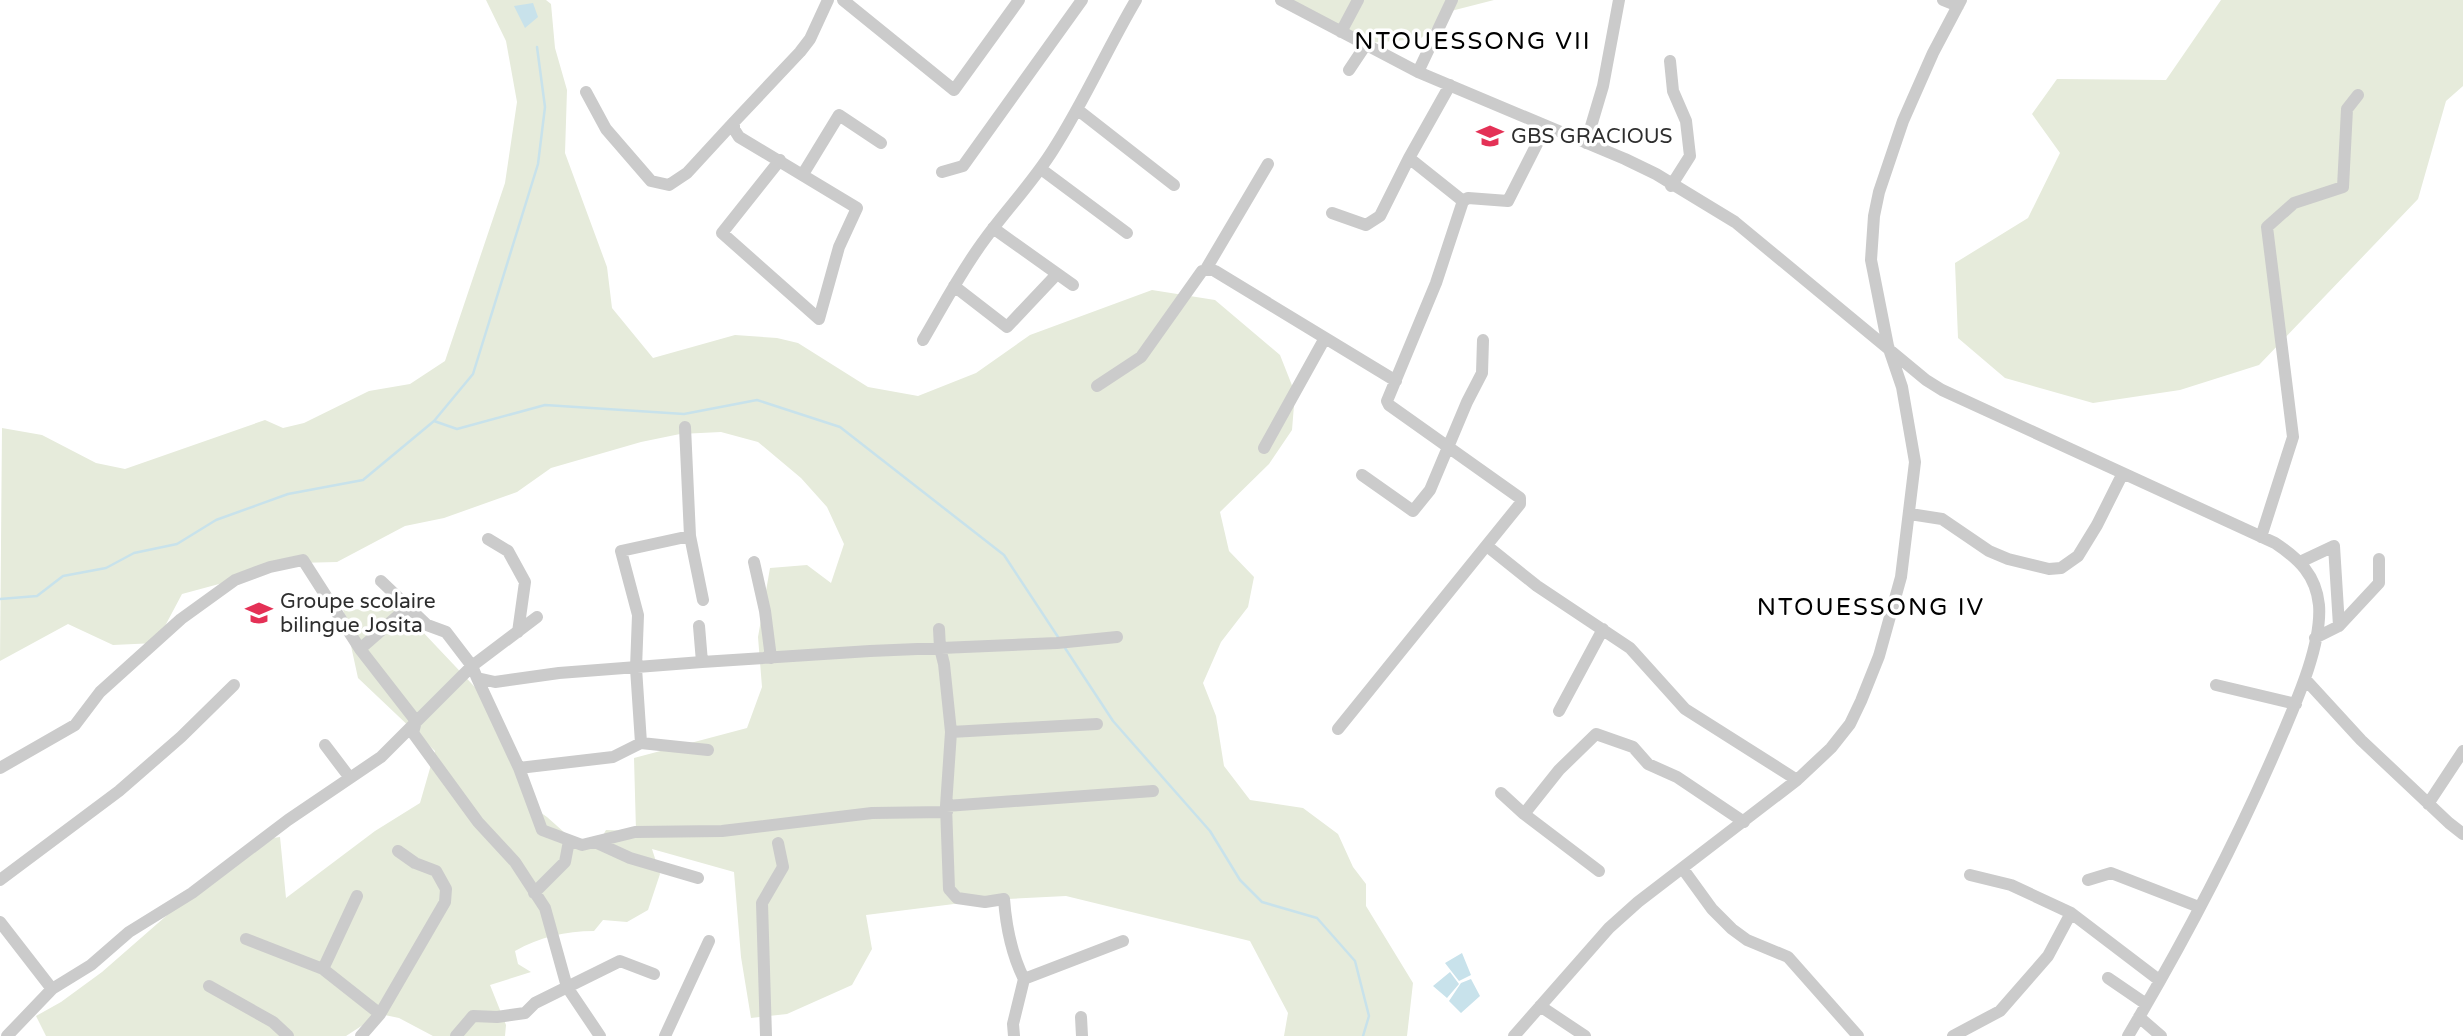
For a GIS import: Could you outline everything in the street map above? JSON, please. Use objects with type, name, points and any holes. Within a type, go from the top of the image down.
[{"type":"street","points":[[586,92],[606,129],[651,181],[669,185],[687,173],[805,46],[828,0]]},
{"type":"street","points":[[843,0],[954,90],[1019,0]]},
{"type":"street","points":[[942,172],[963,166],[1082,0]]},
{"type":"street","points":[[923,340],[954,286],[993,228],[1041,169],[1077,110],[1136,0]]},
{"type":"street","points":[[1281,0],[1418,72],[1634,164],[1672,185],[1751,234],[1926,380],[1942,390],[2275,543],[2300,562],[2310,574],[2319,605],[2315,638],[2296,704],[2248,815],[2128,1036]]},
{"type":"street","points":[[1341,32],[1357,0]]},
{"type":"street","points":[[1418,72],[1452,0]]},
{"type":"street","points":[[1586,143],[1603,86],[1619,0]]},
{"type":"street","points":[[1514,1036],[1609,928],[1797,780],[1831,748],[1850,724],[1861,701],[1878,656],[1901,577],[1916,462],[1902,387],[1888,346],[1871,260],[1874,216],[1879,192],[1903,121],[1959,3],[1943,0]]},
{"type":"street","points":[[1349,70],[1367,43]]},
{"type":"street","points":[[1670,61],[1673,91],[1686,121],[1690,156],[1672,185]]},
{"type":"street","points":[[1332,213],[1367,225],[1380,216],[1450,85]]},
{"type":"street","points":[[2261,537],[2293,437],[2267,227],[2294,203],[2343,187],[2347,109],[2358,95]]},
{"type":"street","points":[[1077,110],[1174,185]]},
{"type":"street","points":[[803,174],[839,115],[881,143]]},
{"type":"street","points":[[734,122],[734,129],[739,137],[780,160],[857,208],[839,247],[819,319],[722,233],[780,160]]},
{"type":"street","points":[[1338,729],[1520,504],[1521,499],[1389,405],[1387,398],[1436,284],[1463,201],[1468,198],[1508,201],[1546,126]]},
{"type":"street","points":[[1409,158],[1463,201]]},
{"type":"street","points":[[1097,386],[1141,356],[1206,269],[1268,164]]},
{"type":"street","points":[[1041,169],[1127,233]]},
{"type":"street","points":[[993,228],[1073,285]]},
{"type":"street","points":[[1206,269],[1215,271],[1396,381]]},
{"type":"street","points":[[954,286],[1007,327],[1057,274]]},
{"type":"street","points":[[1264,448],[1325,338]]},
{"type":"street","points":[[1362,475],[1413,511],[1430,490],[1482,373],[1483,340]]},
{"type":"street","points":[[685,428],[690,536],[703,600]]},
{"type":"street","points":[[1910,514],[1942,519],[1989,551],[2008,559],[2049,569],[2061,568],[2078,556],[2098,525],[2122,475]]},
{"type":"street","points":[[641,743],[636,668],[638,615],[621,551],[690,536]]},
{"type":"street","points":[[488,539],[508,551],[525,582],[518,632]]},
{"type":"street","points":[[1487,546],[1537,586],[1630,648],[1685,709],[1797,780]]},
{"type":"street","points":[[2300,562],[2334,546],[2339,626]]},
{"type":"street","points":[[0,768],[75,725],[100,692],[181,619],[235,580],[303,559],[360,649],[416,721]]},
{"type":"street","points":[[2315,638],[2339,626],[2379,583],[2379,559]]},
{"type":"street","points":[[754,562],[765,611],[771,658]]},
{"type":"street","points":[[381,581],[427,625],[446,632],[475,672],[520,768],[542,830],[582,845],[635,832],[722,831],[872,813],[1153,791]]},
{"type":"street","points":[[360,649],[408,607]]},
{"type":"street","points":[[7,1036],[52,989],[91,965],[129,932],[192,893],[288,820],[381,757],[416,721],[537,617]]},
{"type":"street","points":[[699,626],[702,662]]},
{"type":"street","points":[[940,629],[951,732],[946,809],[951,893],[957,898],[985,902],[1004,899],[1005,918],[1018,968],[1024,979],[1013,1024],[1014,1036]]},
{"type":"street","points":[[1559,711],[1603,629]]},
{"type":"street","points":[[475,672],[495,682],[559,673],[702,662],[1117,638]]},
{"type":"street","points":[[2305,679],[2361,740],[2463,834]]},
{"type":"street","points":[[0,880],[120,791],[234,685]]},
{"type":"street","points":[[2216,685],[2296,704]]},
{"type":"street","points":[[416,721],[413,733],[478,822],[515,863],[545,908],[567,987],[600,1036]]},
{"type":"street","points":[[951,732],[1097,724]]},
{"type":"street","points":[[1524,814],[1559,770],[1596,734],[1633,747],[1648,764],[1677,777],[1744,822]]},
{"type":"street","points":[[520,768],[613,757],[641,743],[708,750]]},
{"type":"street","points":[[325,745],[350,778]]},
{"type":"street","points":[[2428,804],[2463,751]]},
{"type":"street","points":[[1501,793],[1524,814],[1599,871]]},
{"type":"street","points":[[534,892],[565,862],[569,841]]},
{"type":"street","points":[[595,842],[630,858],[698,878]]},
{"type":"street","points":[[766,1036],[762,903],[783,867],[778,844]]},
{"type":"street","points":[[361,1036],[380,1014],[445,902],[446,889],[436,870],[415,863],[398,851]]},
{"type":"street","points":[[1683,869],[1712,909],[1732,929],[1747,940],[1788,957],[1858,1036]]},
{"type":"street","points":[[2088,880],[2111,873],[2199,907]]},
{"type":"street","points":[[1970,875],[2011,886],[2071,913],[2159,980]]},
{"type":"street","points":[[323,969],[356,896]]},
{"type":"street","points":[[1953,1036],[2000,1011],[2048,956],[2071,913]]},
{"type":"street","points":[[0,922],[52,989]]},
{"type":"street","points":[[246,939],[323,969],[380,1014]]},
{"type":"street","points":[[665,1036],[709,941]]},
{"type":"street","points":[[1024,979],[1123,941]]},
{"type":"street","points":[[456,1036],[473,1016],[497,1017],[525,1013],[535,1003],[620,961],[654,974]]},
{"type":"street","points":[[2108,978],[2146,1004]]},
{"type":"street","points":[[209,986],[273,1022],[288,1036]]},
{"type":"street","points":[[1539,1006],[1585,1036]]},
{"type":"street","points":[[1081,1017],[1082,1036]]},
{"type":"street","points":[[2139,1017],[2161,1036]]},
{"type":"green space","points":[[486,0],[546,0],[551,4],[555,48],[567,90],[565,153],[607,267],[612,308],[653,358],[735,335],[777,338],[798,343],[868,387],[918,396],[976,373],[1030,335],[1152,290],[1215,300],[1280,355],[1295,393],[1292,430],[1269,464],[1220,512],[1229,551],[1254,577],[1248,607],[1221,642],[1203,683],[1216,716],[1224,766],[1250,800],[1303,808],[1338,834],[1353,867],[1366,884],[1366,906],[1413,983],[1407,1036],[1284,1036],[1288,1013],[1250,941],[1066,896],[986,900],[866,915],[872,949],[852,985],[787,1014],[751,1018],[741,957],[734,872],[652,849],[660,874],[648,910],[627,922],[603,920],[594,931],[553,936],[515,951],[518,964],[531,972],[490,985],[506,1025],[505,1036],[433,1036],[399,1018],[380,1014],[346,1036],[46,1036],[36,1016],[61,1002],[102,972],[252,841],[280,837],[286,898],[375,831],[420,803],[435,751],[358,678],[343,609],[402,610],[489,702],[528,804],[584,850],[598,844],[606,830],[636,831],[634,758],[747,728],[762,687],[758,637],[770,568],[807,565],[831,583],[844,544],[827,507],[801,478],[758,442],[721,432],[680,434],[641,442],[551,468],[517,492],[444,518],[405,526],[337,562],[297,563],[182,594],[156,643],[113,645],[68,624],[0,661],[2,428],[42,435],[96,463],[125,469],[265,420],[283,428],[304,423],[369,391],[410,384],[445,361],[505,183],[517,102],[506,41]]},
{"type":"green space","points":[[1281,0],[1494,0],[1451,11],[1420,39],[1367,43]]},
{"type":"green space","points":[[2221,0],[2463,0],[2463,86],[2446,101],[2418,199],[2259,365],[2180,390],[2093,403],[2005,378],[1958,338],[1955,263],[2028,218],[2060,153],[2032,114],[2057,79],[2166,80]]},
{"type":"water","points":[[533,3],[538,17],[525,28],[514,6]]},
{"type":"water","points":[[1462,953],[1471,975],[1459,981],[1445,963]]},
{"type":"water","points":[[1450,972],[1459,984],[1447,998],[1433,986]]},
{"type":"water","points":[[1471,979],[1480,996],[1461,1013],[1449,1001],[1461,983]]},
{"type":"waterway","points":[[0,599],[37,596],[63,576],[106,568],[134,553],[177,544],[216,520],[288,494],[363,480],[434,421],[473,374],[538,164],[545,107],[537,47]]},
{"type":"waterway","points":[[434,421],[457,429],[545,405],[684,414],[757,400],[840,427],[1004,555],[1060,640]]},
{"type":"waterway","points":[[1065,648],[1113,721],[1210,831],[1240,880],[1262,902],[1317,918],[1355,961],[1369,1016],[1363,1036]]},
{"type":"place","name":"GBS GRACIOUS","points":[[1490,136]]},
{"type":"place","name":"Groupe scolaire bilingue Josita","points":[[259,613]]},
{"type":"district","name":"NTOUESSONG VII","points":[[1473,41]]},
{"type":"district","name":"NTOUESSONG IV","points":[[1871,607]]}]
